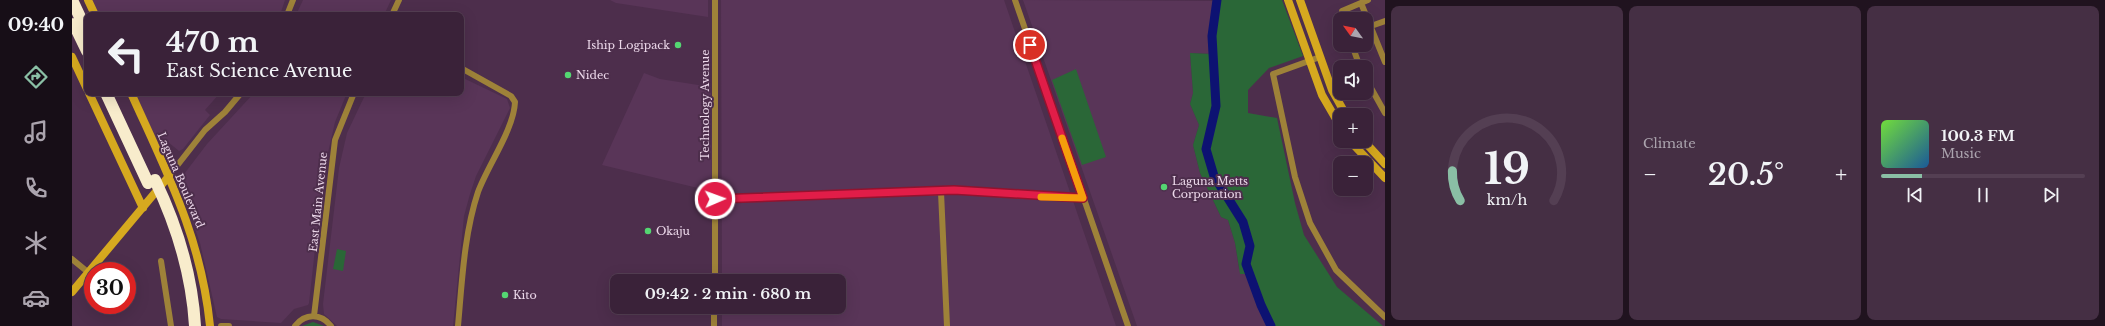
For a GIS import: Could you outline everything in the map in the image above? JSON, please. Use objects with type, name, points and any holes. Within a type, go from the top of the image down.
[{"type":"highway","points":[[72,0],[84,26]]},
{"type":"highway","points":[[72,19],[84,45]]},
{"type":"highway","points":[[108,96],[174,225],[191,289],[195,326]]},
{"type":"highway","points":[[116,96],[152,181],[176,254],[184,292],[187,326]]},
{"type":"main road","points":[[88,0],[94,12]]},
{"type":"main road","points":[[1288,0],[1322,95],[1333,114]]},
{"type":"main road","points":[[1300,0],[1332,90],[1342,108]]},
{"type":"main road","points":[[72,57],[84,83]]},
{"type":"main road","points":[[90,96],[143,208]]},
{"type":"main road","name":"Laguna Boulevard","points":[[132,96],[169,176],[195,243],[205,286],[210,326]]},
{"type":"main road","points":[[1357,148],[1385,178]]},
{"type":"main road","points":[[1370,148],[1385,164]]},
{"type":"main road","points":[[98,262],[169,176]]},
{"type":"main road","points":[[72,292],[84,279]]},
{"type":"street","points":[[288,12],[294,0]]},
{"type":"street","points":[[393,12],[399,0]]},
{"type":"street","name":"Technology Avenue","points":[[715,0],[715,274]]},
{"type":"street","points":[[1015,0],[1128,326]]},
{"type":"street","points":[[1342,12],[1346,8],[1368,0]]},
{"type":"street","points":[[1361,3],[1365,12]]},
{"type":"street","points":[[1373,25],[1385,21]]},
{"type":"street","points":[[1373,29],[1382,45],[1385,62]]},
{"type":"street","points":[[1320,57],[1273,74],[1295,177],[1310,223],[1336,270],[1385,317]]},
{"type":"street","points":[[458,326],[471,222],[478,192],[511,121],[515,102],[511,96],[464,70]]},
{"type":"street","points":[[1373,92],[1385,113]]},
{"type":"street","points":[[169,176],[206,130],[225,112],[238,96]]},
{"type":"street","name":"East Main Avenue","points":[[314,316],[335,140],[353,96]]},
{"type":"street","points":[[715,199],[941,192],[954,190],[1083,198]]},
{"type":"street","points":[[941,192],[947,326]]},
{"type":"street","points":[[72,259],[84,269]]},
{"type":"street","points":[[161,262],[171,326]]},
{"type":"street","points":[[714,314],[714,326]]},
{"type":"street","points":[[294,325],[304,318],[314,316],[325,320],[331,326]]},
{"type":"street","points":[[221,326],[229,326]]},
{"type":"shaded area","points":[[92,0],[285,0],[281,12],[98,12]]},
{"type":"shaded area","points":[[303,0],[391,0],[385,12],[297,12]]},
{"type":"shaded area","points":[[610,0],[708,0],[708,17],[616,3]]},
{"type":"shaded area","points":[[721,0],[1004,0],[1116,326],[722,326],[722,314],[846,314],[846,274],[722,274]]},
{"type":"shaded area","points":[[1023,0],[1217,1],[1212,36],[1213,54],[1190,53],[1193,93],[1190,104],[1199,125],[1193,145],[1200,173],[1221,217],[1228,220],[1235,243],[1239,269],[1249,274],[1271,326],[1137,326]]},
{"type":"shaded area","points":[[644,73],[660,79],[711,87],[712,183],[702,189],[602,165]]},
{"type":"shaded area","points":[[464,78],[507,99],[510,108],[476,176],[464,216],[453,326],[337,326],[324,314],[323,304],[339,168],[347,133],[365,96],[464,96]]},
{"type":"shaded area","points":[[136,96],[217,96],[205,110],[210,115],[183,149],[179,151],[168,142],[159,146]]},
{"type":"shaded area","points":[[251,96],[346,96],[335,122],[325,166],[318,229],[314,245],[315,249],[309,303],[308,305],[294,309],[281,323],[221,319],[217,317],[200,243],[178,182],[207,144]]},
{"type":"green space","points":[[1215,0],[1282,0],[1303,56],[1269,68],[1248,90],[1248,113],[1277,118],[1295,203],[1304,235],[1337,287],[1383,326],[1271,326],[1249,274],[1240,274],[1235,243],[1228,220],[1221,217],[1200,173],[1193,145],[1199,125],[1190,104],[1193,93],[1190,53],[1213,54],[1212,36],[1217,1]]},
{"type":"green space","points":[[1076,69],[1106,157],[1082,165],[1052,80]]},
{"type":"green space","points":[[337,249],[346,251],[343,271],[333,269]]},
{"type":"green space","points":[[313,322],[324,326],[302,326]]},
{"type":"waterway","points":[[1217,0],[1212,36],[1216,106],[1206,149],[1214,176],[1243,222],[1250,246],[1246,264],[1261,305],[1271,326]]},
{"type":"slow traffic","points":[[1041,197],[1083,198],[1062,138]]},
{"type":"place","name":"Iship Logipack","points":[[678,45]]},
{"type":"place","name":"Nidec","points":[[568,75]]},
{"type":"place","name":"Laguna Metts Corporation","points":[[1164,187]]},
{"type":"place","name":"Okaju","points":[[648,231]]},
{"type":"place","name":"Kito","points":[[505,295]]},
{"type":"route","points":[[715,199],[941,192],[954,190],[1022,196],[1083,198],[1030,45]]}]
